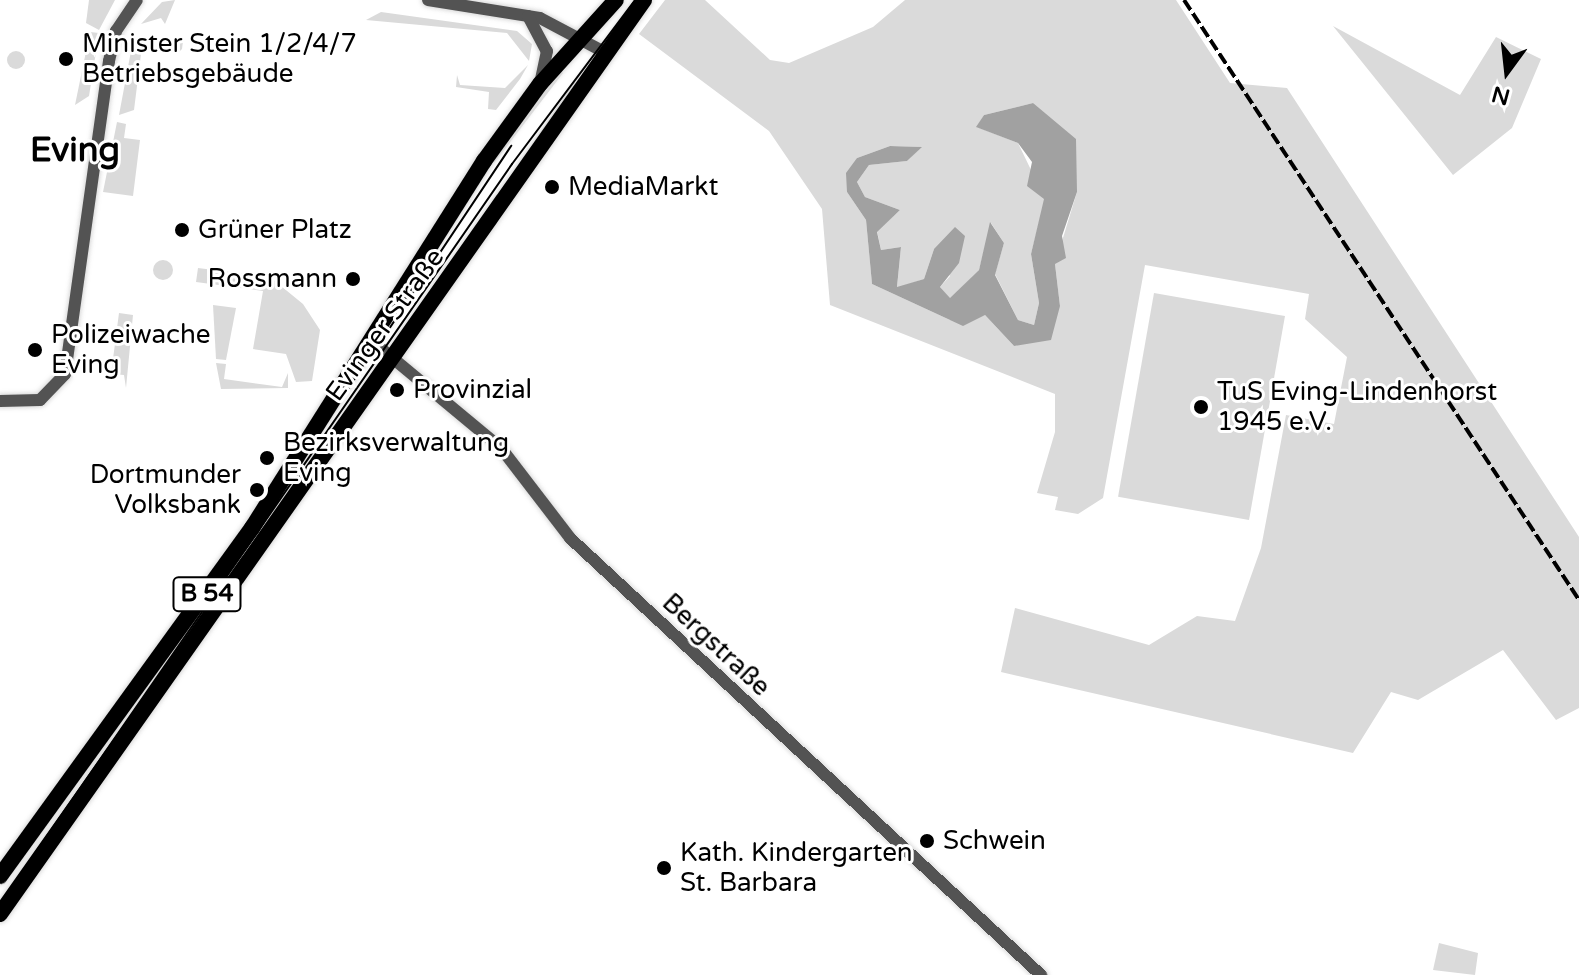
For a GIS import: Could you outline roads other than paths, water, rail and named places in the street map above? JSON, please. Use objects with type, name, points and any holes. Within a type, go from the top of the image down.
[{"type":"main road","name":"Evinger Straße","points":[[0,876],[252,528],[540,84],[616,0]]},
{"type":"main road","name":"Evinger Straße","points":[[0,914],[644,0]]},
{"type":"street","points":[[0,401],[40,400],[65,374],[109,61],[116,31],[137,0]]},
{"type":"street","points":[[428,0],[526,14],[606,53]]},
{"type":"street","points":[[526,14],[546,46],[540,84]]},
{"type":"street","name":"Bergstraße","points":[[372,341],[501,448],[570,538],[1041,975]]},
{"type":"tram line","points":[[0,904],[512,164],[635,0]]},
{"type":"tram line","points":[[367,362],[511,146]]},
{"type":"railway","points":[[1184,0],[1579,600]]},
{"type":"place","name":"Minister Stein 1/2/4/7 Betriebsgebäude","points":[[66,59]]},
{"type":"place","name":"MediaMarkt","points":[[552,187]]},
{"type":"place","name":"Grüner Platz","points":[[182,230]]},
{"type":"place","name":"Rossmann","points":[[353,279]]},
{"type":"place","name":"Polizeiwache Eving","points":[[35,350]]},
{"type":"place","name":"Provinzial","points":[[397,390]]},
{"type":"place","name":"TuS Eving-Lindenhorst 1945 e.V.","points":[[1201,407]]},
{"type":"place","name":"Bezirksverwaltung Eving","points":[[267,458]]},
{"type":"place","name":"Dortmunder Volksbank","points":[[257,490]]},
{"type":"place","name":"Schwein","points":[[927,841]]},
{"type":"place","name":"Kath. Kindergarten St. Barbara","points":[[664,868]]},
{"type":"district","name":"Eving","points":[[75,151]]}]
